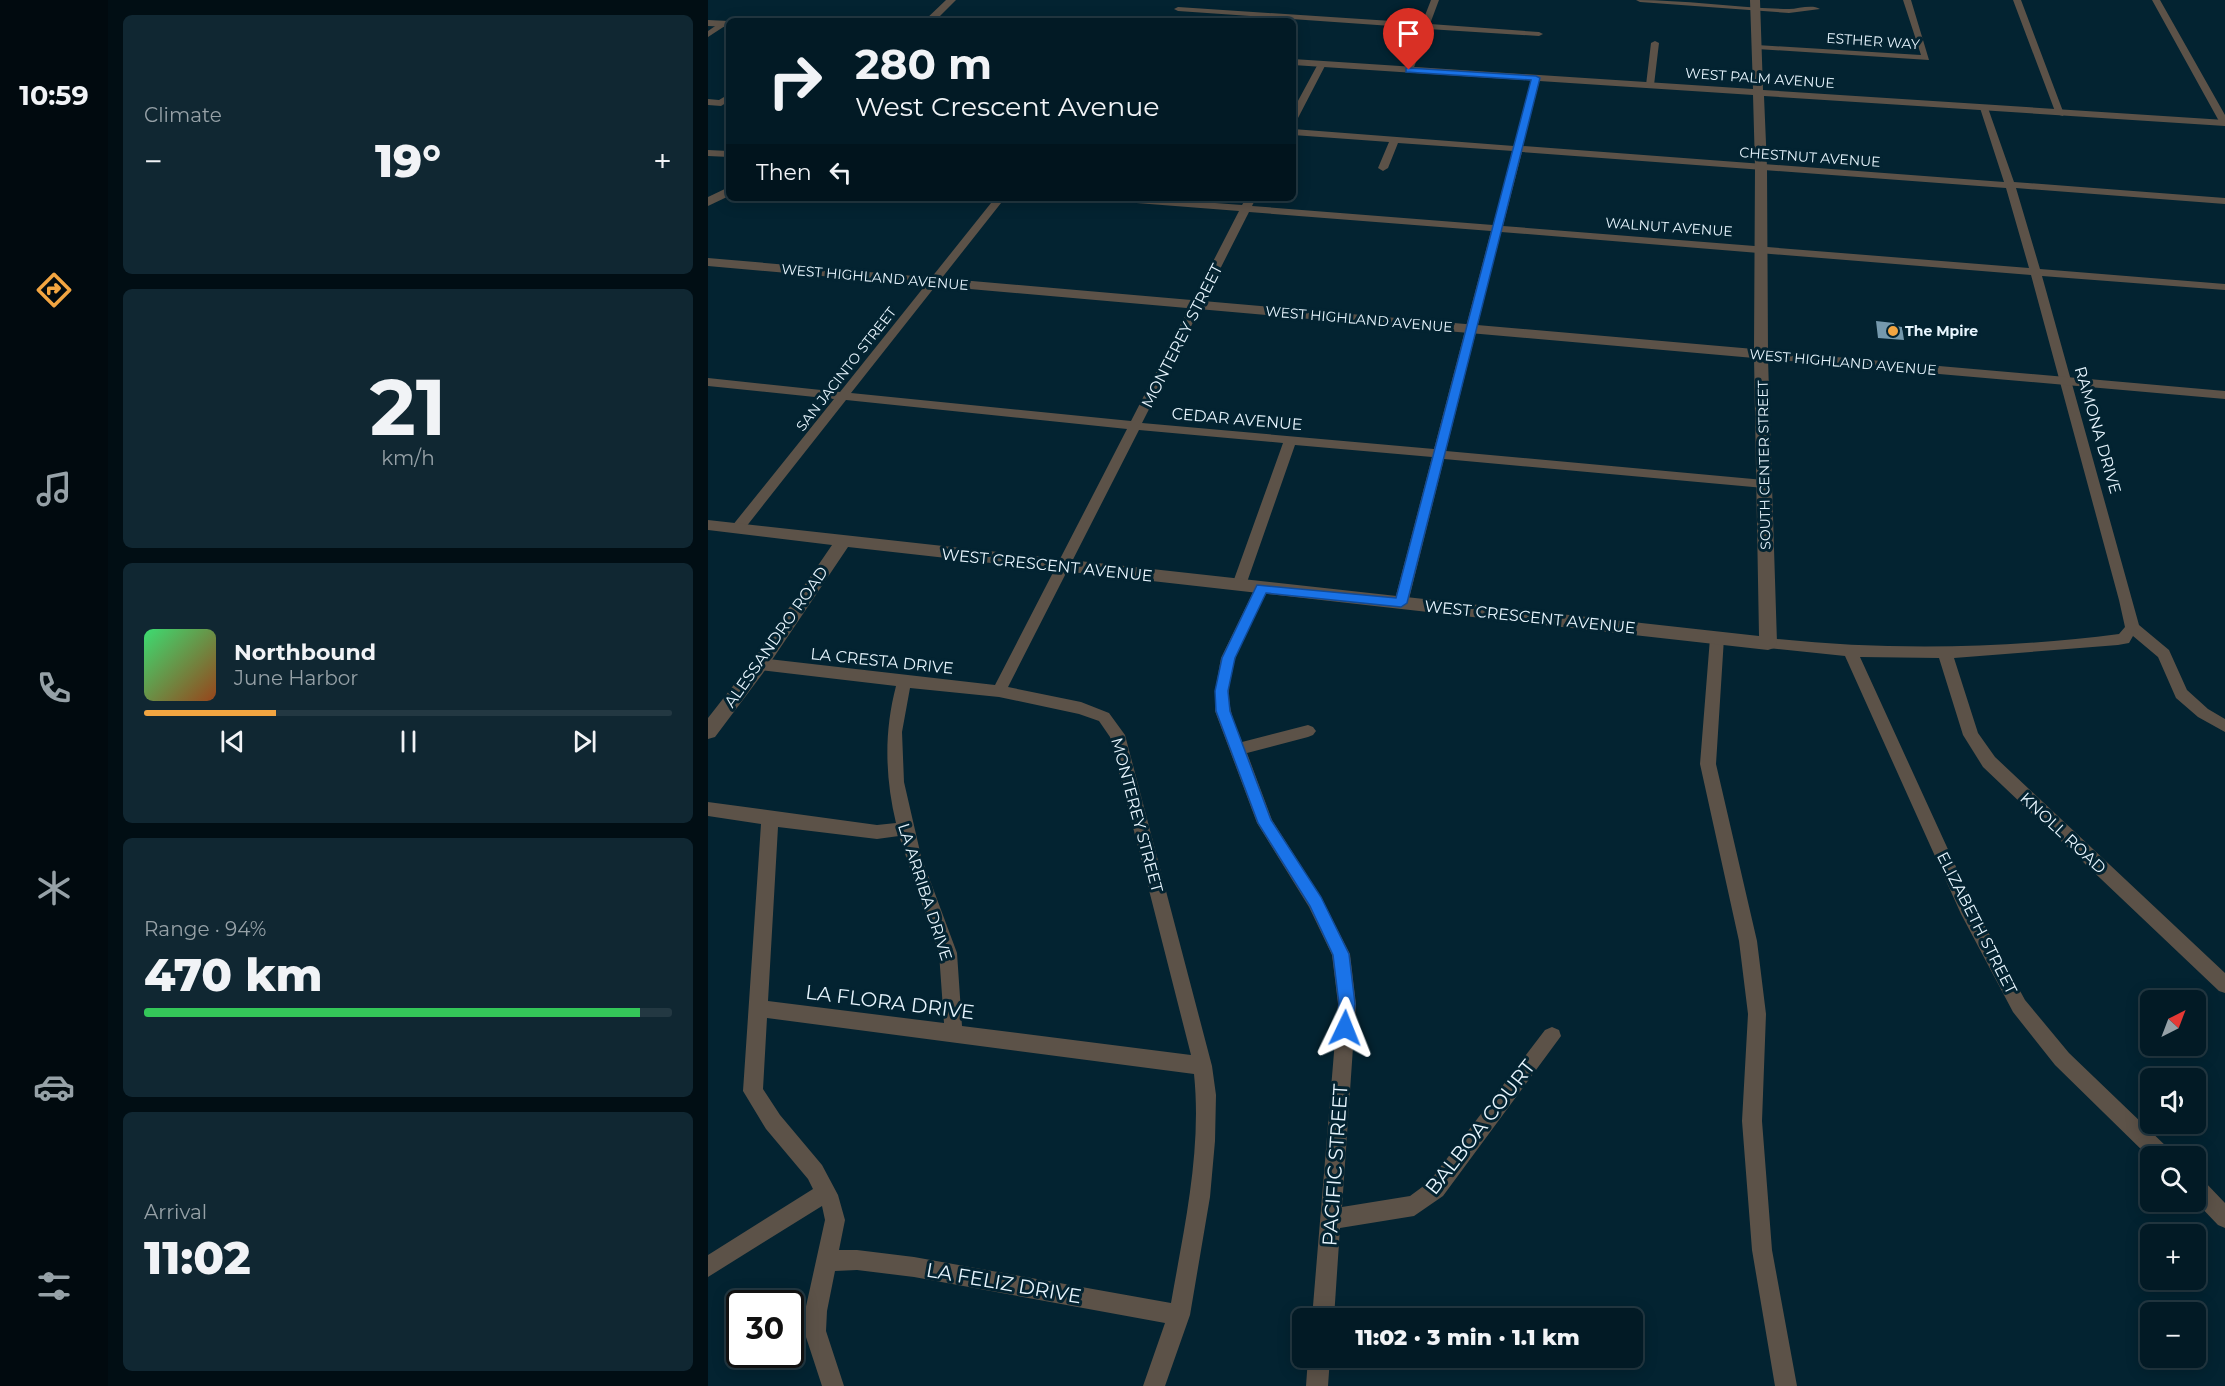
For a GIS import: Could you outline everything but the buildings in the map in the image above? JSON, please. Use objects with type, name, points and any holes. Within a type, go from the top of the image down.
[{"type":"street","points":[[932,18],[951,0]]},
{"type":"street","points":[[1185,0],[1178,9],[1539,34]]},
{"type":"street","points":[[1409,70],[1435,0]]},
{"type":"street","points":[[1640,0],[1755,4],[1790,11],[1816,9]]},
{"type":"street","name":"ESTHER WAY","points":[[1757,47],[1926,58],[1907,0]]},
{"type":"street","points":[[2017,0],[2060,114]]},
{"type":"street","points":[[2156,0],[2225,123]]},
{"type":"street","name":"SOUTH CENTER STREET","points":[[1755,4],[1761,167],[1761,355],[1768,643]]},
{"type":"street","points":[[708,23],[726,24]]},
{"type":"street","points":[[708,35],[726,24]]},
{"type":"street","points":[[1650,85],[1655,43]]},
{"type":"street","name":"WEST PALM AVENUE","points":[[1296,62],[2225,123]]},
{"type":"street","points":[[1296,112],[1322,64]]},
{"type":"street","points":[[1401,603],[1536,78]]},
{"type":"street","points":[[708,102],[721,103],[726,99]]},
{"type":"street","name":"RAMONA DRIVE","points":[[1984,108],[2010,184],[2036,273],[2132,627]]},
{"type":"street","name":"CHESTNUT AVENUE","points":[[1296,132],[2225,201]]},
{"type":"street","points":[[1383,168],[1394,140]]},
{"type":"street","points":[[708,153],[726,154]]},
{"type":"street","points":[[708,202],[726,193]]},
{"type":"street","name":"SAN JACINTO STREET","points":[[737,529],[998,201]]},
{"type":"street","name":"WALNUT AVENUE","points":[[1179,201],[1248,204],[1497,229],[2225,287]]},
{"type":"street","name":"MONTEREY STREET","points":[[1154,1386],[1179,1315],[1202,1179],[1206,1095],[1203,1066],[1117,735],[1104,717],[1081,708],[999,691],[1062,566],[1137,426],[1248,204]]},
{"type":"street","name":"WEST HIGHLAND AVENUE","points":[[708,262],[2225,395]]},
{"type":"street","name":"CEDAR AVENUE","points":[[708,382],[1137,426],[1764,484]]},
{"type":"street","points":[[1239,585],[1290,440]]},
{"type":"street","name":"WEST CRESCENT AVENUE","points":[[708,525],[843,542],[1850,651],[1944,653],[2030,648],[2124,639],[2132,627]]},
{"type":"street","name":"ALESSANDRO ROAD","points":[[708,732],[760,664],[843,542]]},
{"type":"street","name":"PACIFIC STREET","points":[[1262,588],[1228,658],[1222,691],[1223,711],[1265,823],[1316,902],[1341,954],[1347,1004],[1324,1308]]},
{"type":"street","points":[[2132,627],[2164,654],[2181,694],[2204,713],[2225,726]]},
{"type":"street","points":[[1717,638],[1708,764],[1748,941],[1757,1014],[1752,1121],[1762,1250],[1786,1386]]},
{"type":"street","name":"ELIZABETH STREET","points":[[1850,651],[1967,909],[2019,1006],[2062,1059],[2152,1146]]},
{"type":"street","name":"KNOLL ROAD","points":[[1944,653],[1971,735],[1989,762],[2225,985]]},
{"type":"street","name":"LA CRESTA DRIVE","points":[[760,664],[999,691]]},
{"type":"street","name":"LA ARRIBA DRIVE","points":[[904,682],[896,708],[892,752],[903,829],[947,953],[952,983],[953,1031]]},
{"type":"street","points":[[1236,750],[1308,732]]},
{"type":"street","points":[[708,809],[877,832],[903,829]]},
{"type":"street","points":[[770,819],[753,1091],[773,1122],[815,1172],[826,1192],[835,1220],[828,1261],[819,1288],[815,1332],[833,1386]]},
{"type":"street","name":"LA FLORA DRIVE","points":[[758,1008],[953,1031],[1054,1048],[1203,1066]]},
{"type":"street","name":"BALBOA COURT","points":[[1331,1219],[1414,1206],[1436,1189],[1552,1036]]},
{"type":"street","points":[[708,1267],[826,1192]]},
{"type":"street","points":[[2206,1198],[2225,1218]]},
{"type":"street","name":"LA FELIZ DRIVE","points":[[828,1261],[857,1260],[914,1267],[1179,1315]]},
{"type":"street","points":[[1317,1386],[1318,1368]]},
{"type":"place","name":"The Mpire","points":[[1893,331]]},
{"type":"route","points":[[1345,1028],[1347,1004],[1341,954],[1316,902],[1265,823],[1223,711],[1222,691],[1228,658],[1262,588],[1401,603],[1536,78],[1409,70]]}]
